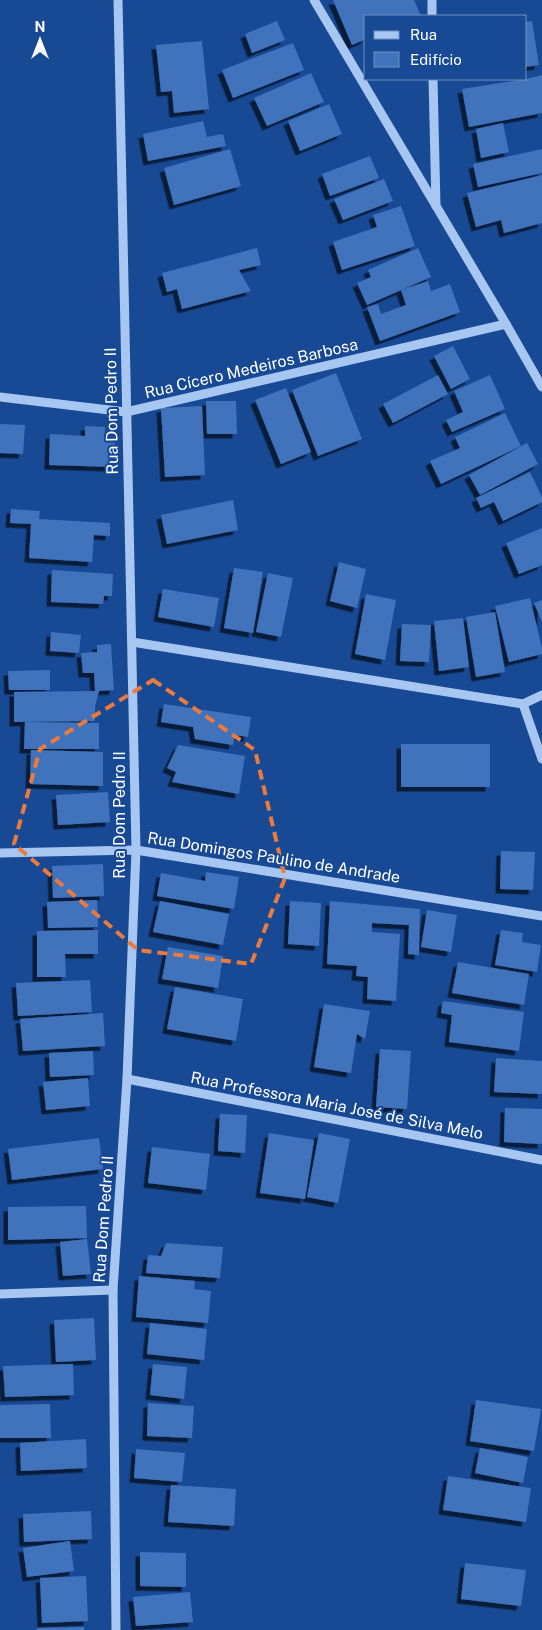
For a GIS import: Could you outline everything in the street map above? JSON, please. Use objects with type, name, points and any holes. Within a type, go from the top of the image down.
[{"type":"street","name":"Rua Dom Pedro II","points":[[116,1630],[113,1290],[127,1079],[136,850],[118,0]]},
{"type":"street","points":[[314,0],[506,324],[539,376],[542,387]]},
{"type":"street","points":[[432,0],[432,15]]},
{"type":"street","points":[[434,80],[436,206]]},
{"type":"street","name":"Rua Cícero Medeiros Barbosa","points":[[0,397],[126,412],[506,324]]},
{"type":"street","points":[[132,642],[524,704],[542,695]]},
{"type":"street","points":[[524,704],[542,759]]},
{"type":"street","name":"Rua Domingos Paulino de Andrade","points":[[0,853],[136,850],[542,916]]},
{"type":"street","name":"Rua Professora Maria José de Silva Melo","points":[[127,1079],[542,1160]]},
{"type":"street","points":[[0,1294],[113,1290]]},
{"type":"highlighted area","points":[[153,680],[255,750],[285,878],[251,964],[138,950],[14,844],[40,749]]},
{"type":"building","points":[[333,0],[414,0],[421,15],[364,15],[364,40],[352,45]]},
{"type":"building","points":[[277,21],[285,40],[252,53],[245,34]]},
{"type":"building","points":[[532,21],[539,65],[527,67],[527,22]]},
{"type":"building","points":[[202,41],[209,109],[174,113],[172,91],[161,92],[156,45]]},
{"type":"building","points":[[293,43],[304,70],[233,98],[222,70]]},
{"type":"building","points":[[311,73],[324,102],[267,126],[254,98]]},
{"type":"building","points":[[542,75],[542,113],[469,127],[462,89]]},
{"type":"building","points":[[329,104],[342,134],[300,151],[288,121]]},
{"type":"building","points":[[203,121],[207,137],[223,134],[226,146],[148,161],[143,134]]},
{"type":"building","points":[[503,123],[509,152],[481,158],[476,129]]},
{"type":"building","points":[[230,149],[241,186],[174,205],[164,168]]},
{"type":"building","points":[[542,149],[542,173],[478,187],[473,164]]},
{"type":"building","points":[[370,156],[379,178],[330,196],[322,174]]},
{"type":"building","points":[[542,175],[542,223],[504,233],[501,220],[476,227],[467,193]]},
{"type":"building","points":[[384,179],[393,201],[343,220],[334,199]]},
{"type":"building","points":[[401,206],[415,246],[342,270],[333,242],[377,227],[373,215]]},
{"type":"building","points":[[257,248],[261,265],[239,270],[251,291],[182,309],[177,289],[167,292],[162,273]]},
{"type":"building","points":[[418,248],[431,277],[367,305],[357,283],[371,277],[368,270]]},
{"type":"building","points":[[428,281],[431,291],[450,284],[460,312],[380,341],[367,307],[378,304],[381,314],[406,305],[401,290]]},
{"type":"building","points":[[453,346],[470,379],[451,389],[434,356]]},
{"type":"building","points":[[336,373],[362,439],[318,456],[292,390]]},
{"type":"building","points":[[438,375],[448,394],[393,423],[383,404]]},
{"type":"building","points":[[490,375],[505,409],[452,432],[446,420],[463,412],[454,391]]},
{"type":"building","points":[[286,388],[311,452],[281,464],[255,400]]},
{"type":"building","points":[[206,401],[236,401],[237,434],[207,434]]},
{"type":"building","points":[[202,406],[205,475],[165,477],[161,408]]},
{"type":"building","points":[[505,413],[521,446],[441,484],[430,461],[460,448],[455,437]]},
{"type":"building","points":[[0,424],[25,425],[23,454],[0,453]]},
{"type":"building","points":[[85,426],[105,427],[104,442],[115,443],[114,467],[49,465],[50,434],[85,436]]},
{"type":"building","points":[[527,443],[538,464],[480,495],[469,475]]},
{"type":"building","points":[[530,472],[542,497],[542,502],[503,521],[494,502],[481,508],[476,498]]},
{"type":"building","points":[[233,500],[238,530],[167,544],[161,515]]},
{"type":"building","points":[[11,509],[40,511],[39,519],[110,523],[110,536],[94,535],[92,562],[29,558],[31,524],[10,523]]},
{"type":"building","points":[[542,528],[542,565],[519,574],[506,543]]},
{"type":"building","points":[[339,562],[366,569],[357,608],[330,601]]},
{"type":"building","points":[[234,568],[263,572],[253,633],[224,628]]},
{"type":"building","points":[[52,570],[113,574],[112,596],[104,596],[103,604],[51,602]]},
{"type":"building","points":[[268,573],[293,578],[281,637],[256,632]]},
{"type":"building","points":[[163,589],[219,598],[214,627],[158,617]]},
{"type":"building","points":[[366,594],[396,600],[385,660],[355,654]]},
{"type":"building","points":[[530,598],[542,654],[509,662],[495,606]]},
{"type":"building","points":[[542,600],[542,622],[534,603]]},
{"type":"building","points":[[495,612],[505,672],[476,677],[466,617]]},
{"type":"building","points":[[463,618],[469,667],[439,671],[434,621]]},
{"type":"building","points":[[402,624],[431,625],[429,662],[400,661]]},
{"type":"building","points":[[51,632],[81,635],[79,653],[50,651]]},
{"type":"building","points":[[111,644],[114,690],[99,691],[95,707],[95,721],[14,722],[14,692],[95,691],[94,673],[83,673],[81,653],[97,652],[97,645]]},
{"type":"building","points":[[50,670],[50,690],[9,690],[8,671]]},
{"type":"building","points":[[164,704],[251,717],[248,737],[235,735],[233,745],[195,739],[193,727],[161,722]]},
{"type":"building","points":[[25,722],[99,723],[99,749],[24,749]]},
{"type":"building","points":[[401,744],[490,744],[490,787],[401,787]]},
{"type":"building","points":[[178,745],[245,756],[239,794],[172,782],[176,772],[167,768]]},
{"type":"building","points":[[31,750],[103,752],[103,786],[30,784]]},
{"type":"building","points":[[108,792],[110,822],[58,825],[56,795]]},
{"type":"building","points":[[501,851],[535,852],[533,890],[500,889]]},
{"type":"building","points":[[103,864],[104,896],[53,898],[52,866]]},
{"type":"building","points":[[206,872],[239,877],[234,909],[157,896],[161,873],[205,881]]},
{"type":"building","points":[[97,900],[98,927],[48,928],[47,902]]},
{"type":"building","points":[[160,901],[229,914],[223,945],[153,932]]},
{"type":"building","points":[[290,901],[321,903],[319,946],[288,944]]},
{"type":"building","points":[[330,901],[420,909],[419,955],[408,954],[409,925],[372,923],[372,932],[400,934],[396,1001],[367,999],[368,977],[356,976],[357,966],[327,964]]},
{"type":"building","points":[[427,910],[457,915],[451,952],[421,947]]},
{"type":"building","points":[[98,930],[98,954],[65,954],[66,977],[37,977],[37,931]]},
{"type":"building","points":[[501,930],[523,933],[522,942],[541,945],[537,972],[495,965]]},
{"type":"building","points":[[168,947],[223,956],[218,988],[162,979]]},
{"type":"building","points":[[458,962],[529,974],[524,1005],[452,993]]},
{"type":"building","points":[[90,980],[92,1012],[18,1016],[16,983]]},
{"type":"building","points":[[175,987],[243,999],[236,1041],[167,1029]]},
{"type":"building","points":[[443,1001],[524,1012],[519,1051],[449,1042],[452,1015],[441,1013]]},
{"type":"building","points":[[324,1004],[370,1011],[365,1039],[357,1034],[351,1073],[314,1067]]},
{"type":"building","points":[[103,1013],[105,1046],[23,1051],[20,1019]]},
{"type":"building","points":[[380,1049],[411,1051],[407,1109],[376,1107]]},
{"type":"building","points":[[93,1051],[94,1075],[50,1077],[49,1053]]},
{"type":"building","points":[[496,1058],[542,1061],[542,1094],[494,1092]]},
{"type":"building","points":[[88,1078],[90,1106],[46,1110],[43,1082]]},
{"type":"building","points":[[505,1108],[542,1109],[542,1144],[504,1142]]},
{"type":"building","points":[[220,1114],[247,1115],[245,1153],[218,1151]]},
{"type":"building","points":[[269,1133],[314,1140],[305,1199],[260,1193]]},
{"type":"building","points":[[319,1133],[350,1139],[338,1203],[307,1197]]},
{"type":"building","points":[[99,1138],[103,1169],[12,1180],[8,1149]]},
{"type":"building","points":[[152,1147],[210,1154],[206,1190],[148,1183]]},
{"type":"building","points":[[86,1206],[87,1238],[8,1240],[8,1207]]},
{"type":"building","points":[[87,1239],[91,1274],[63,1276],[60,1242]]},
{"type":"building","points":[[166,1243],[223,1247],[220,1278],[146,1273],[148,1255],[161,1256]]},
{"type":"building","points":[[139,1276],[195,1281],[194,1289],[211,1291],[208,1323],[136,1317]]},
{"type":"building","points":[[94,1318],[96,1360],[56,1362],[54,1320]]},
{"type":"building","points":[[150,1323],[207,1329],[204,1360],[147,1354]]},
{"type":"building","points":[[73,1364],[74,1395],[5,1397],[3,1366]]},
{"type":"building","points":[[153,1364],[187,1367],[184,1399],[150,1395]]},
{"type":"building","points":[[476,1400],[541,1409],[534,1451],[470,1441]]},
{"type":"building","points":[[148,1403],[194,1406],[192,1438],[147,1436]]},
{"type":"building","points":[[50,1404],[51,1438],[0,1438],[0,1405]]},
{"type":"building","points":[[86,1439],[87,1468],[21,1471],[20,1443]]},
{"type":"building","points":[[480,1448],[528,1457],[523,1483],[475,1473]]},
{"type":"building","points":[[136,1449],[185,1453],[182,1482],[134,1478]]},
{"type":"building","points":[[448,1476],[531,1488],[526,1522],[443,1510]]},
{"type":"building","points":[[171,1485],[236,1489],[234,1526],[168,1522]]},
{"type":"building","points":[[91,1511],[92,1539],[24,1542],[23,1514]]},
{"type":"building","points":[[70,1541],[74,1571],[27,1577],[23,1548]]},
{"type":"building","points":[[140,1552],[186,1553],[186,1587],[140,1586]]},
{"type":"building","points":[[465,1563],[526,1570],[521,1606],[461,1599]]},
{"type":"building","points":[[86,1576],[88,1621],[42,1623],[40,1578]]},
{"type":"building","points":[[190,1592],[193,1622],[136,1626],[133,1597]]},
{"type":"building","points":[[84,1627],[84,1630],[37,1630],[37,1628]]}]
